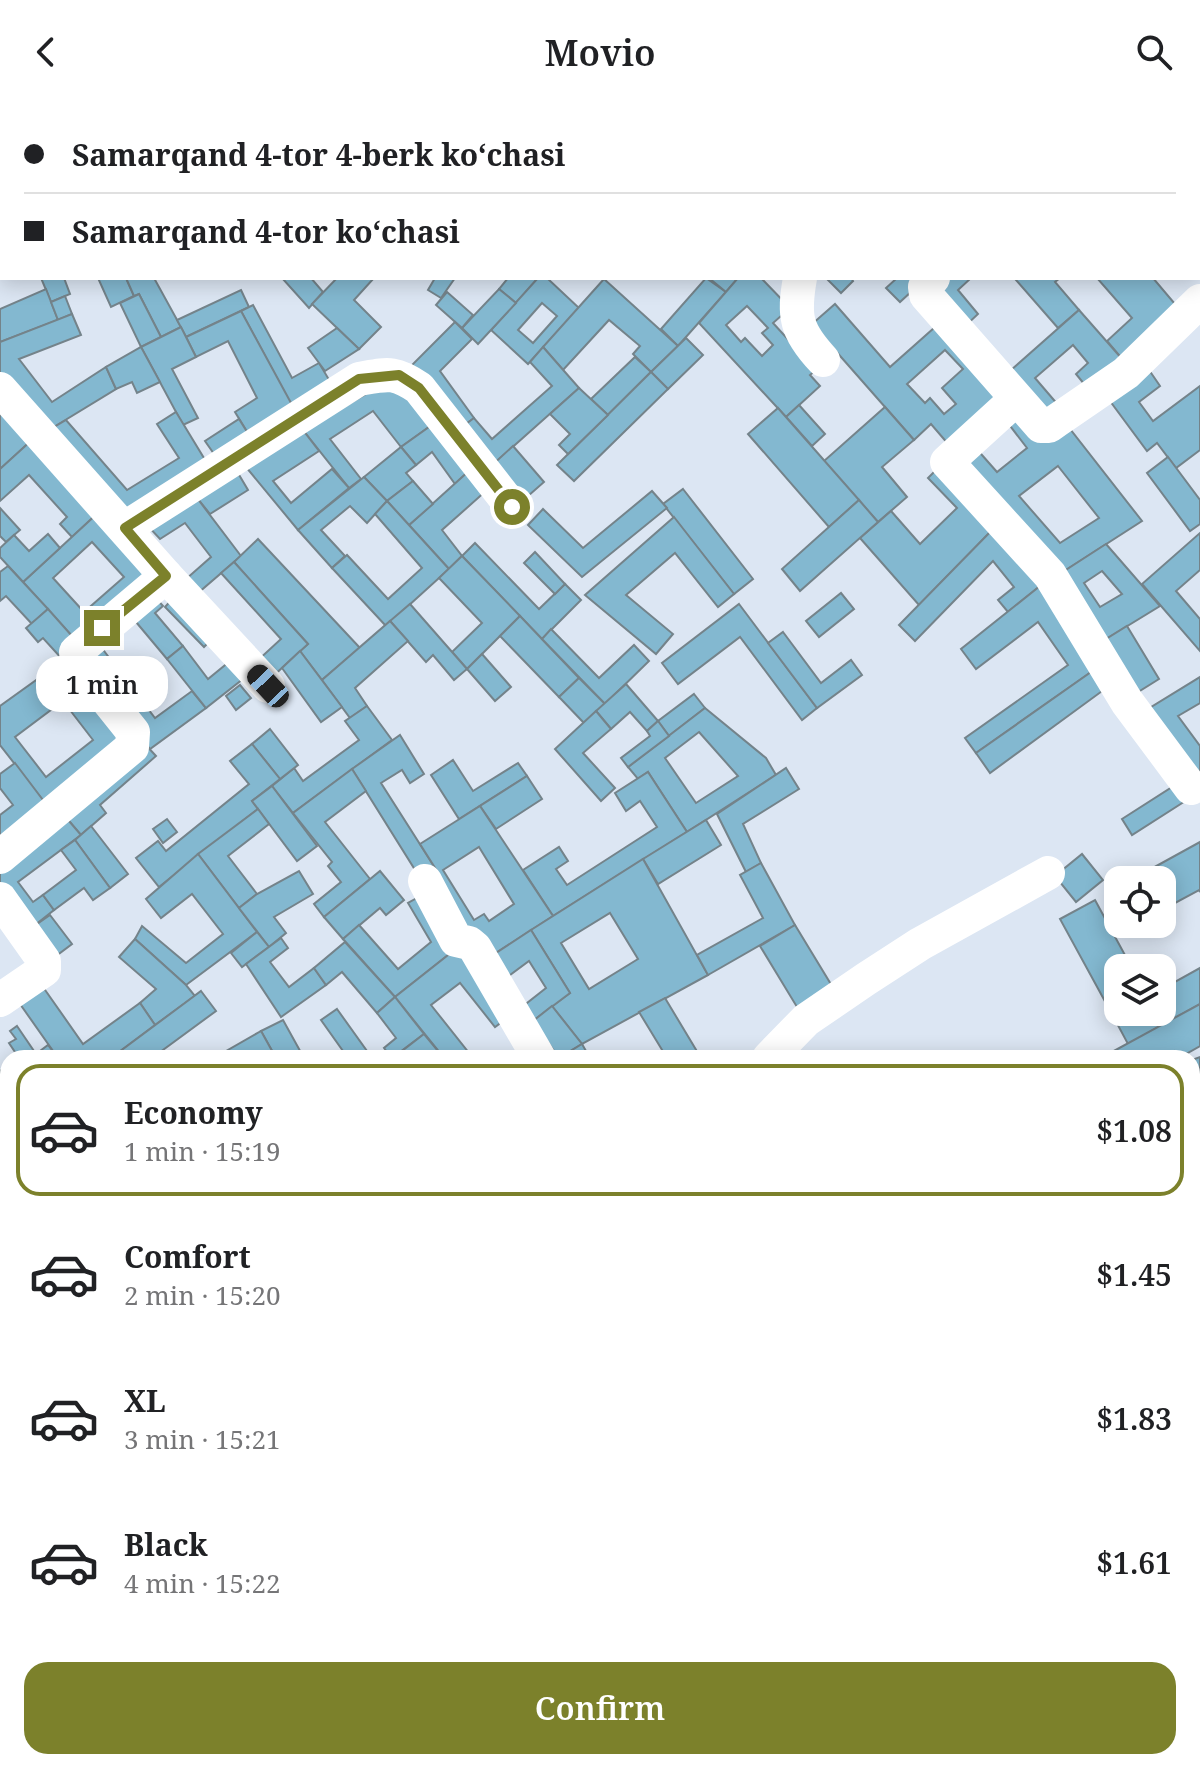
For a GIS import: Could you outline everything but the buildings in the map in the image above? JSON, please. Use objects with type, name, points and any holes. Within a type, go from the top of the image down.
[{"type":"street","points":[[800,280],[796,298],[797,321],[804,340],[823,360]]},
{"type":"street","points":[[931,280],[925,287],[926,295],[1041,426],[1049,426],[1126,373],[1200,301]]},
{"type":"street","points":[[125,528],[359,379],[379,376],[399,375],[419,388],[512,507]]},
{"type":"street","points":[[0,389],[11,405],[268,686]]},
{"type":"street","points":[[1016,399],[947,462],[1050,575],[1127,702],[1191,788]]},
{"type":"street","points":[[0,857],[132,747],[133,732],[81,667],[76,652],[166,576]]},
{"type":"street","points":[[777,1050],[806,1020],[866,979],[920,944],[1048,873]]},
{"type":"street","points":[[425,881],[456,940],[475,948],[534,1050]]},
{"type":"street","points":[[0,899],[44,961],[44,970],[0,1000]]},
{"type":"route","points":[[102,628],[166,576],[125,528],[359,379],[399,375],[419,388],[512,507]]}]
